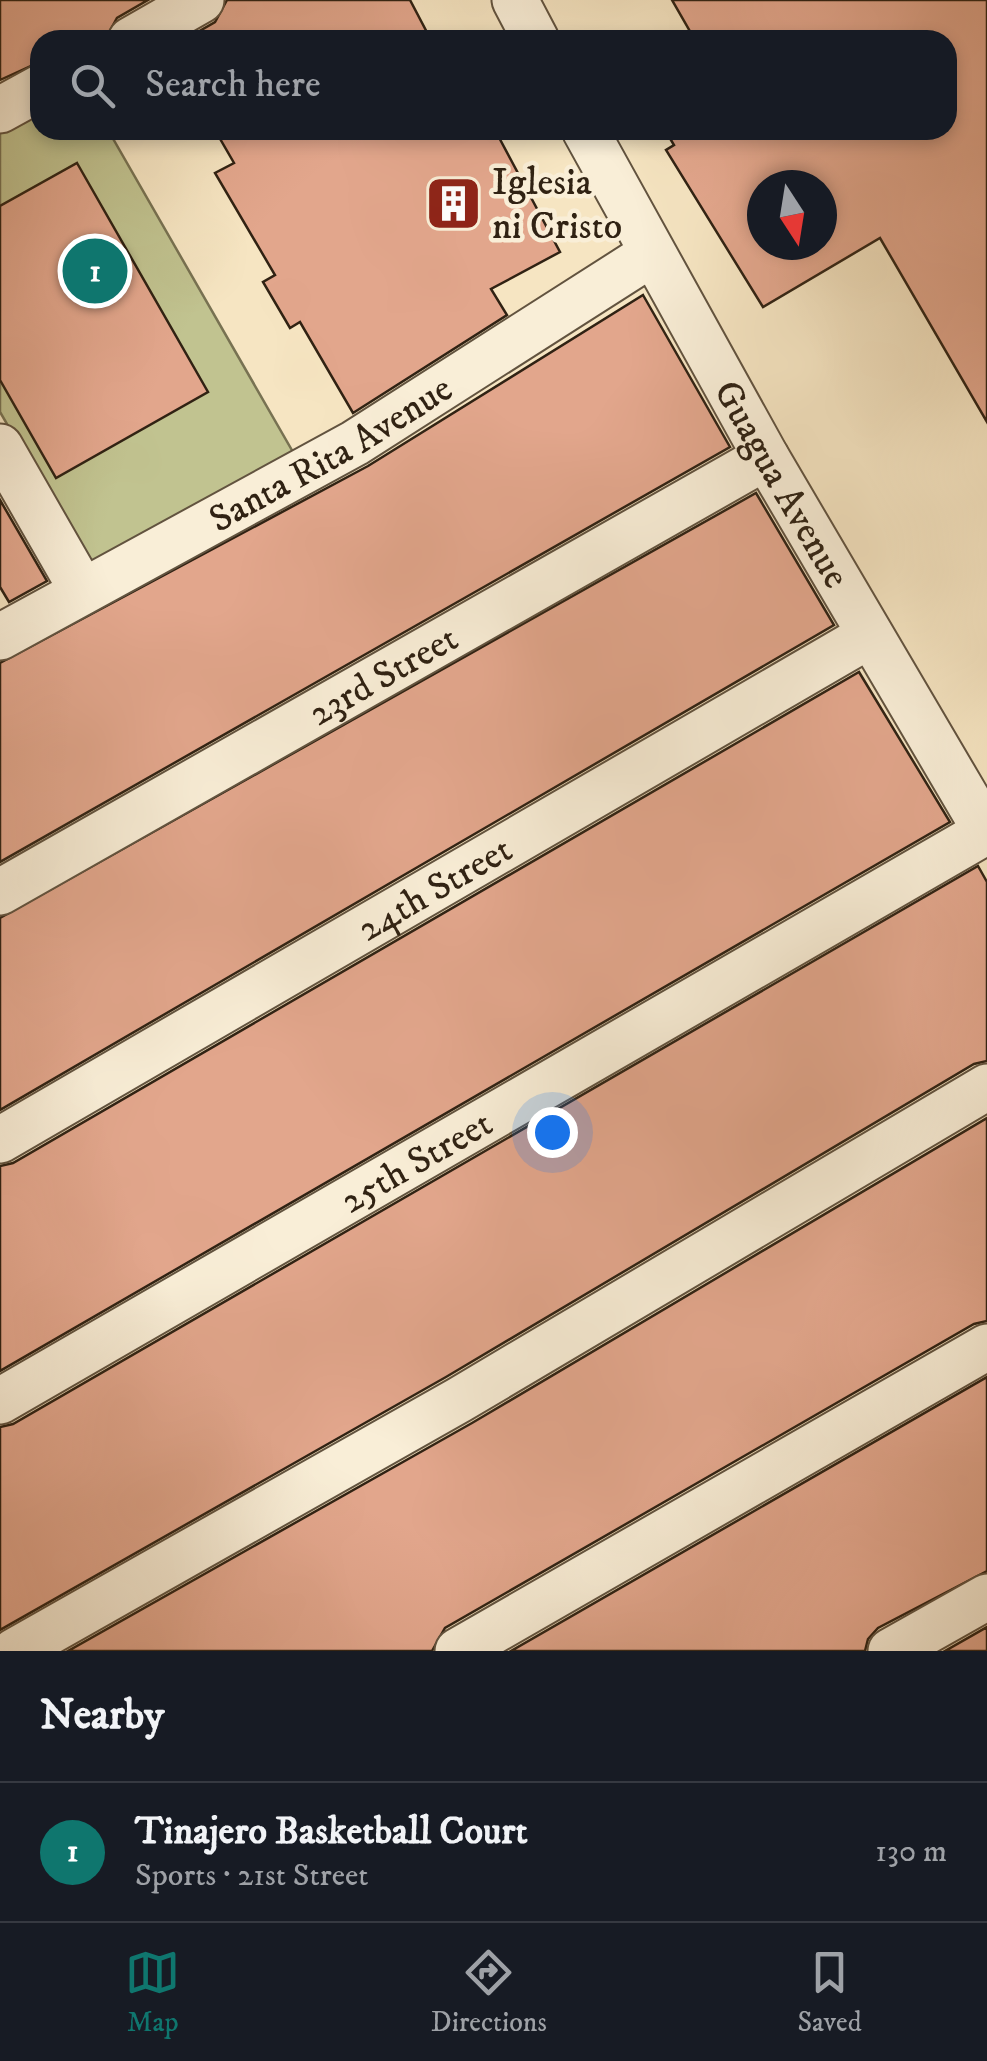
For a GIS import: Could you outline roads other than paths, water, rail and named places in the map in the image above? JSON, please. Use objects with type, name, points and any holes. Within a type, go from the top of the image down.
[{"type":"street","points":[[148,30],[201,0]]},
{"type":"street","points":[[515,0],[531,30]]},
{"type":"street","points":[[0,110],[30,94]]},
{"type":"street","name":"Guagua Avenue","points":[[590,140],[766,457],[987,832]]},
{"type":"street","name":"Santa Rita Avenue","points":[[0,637],[356,444],[651,254]]},
{"type":"street","points":[[0,446],[82,590]]},
{"type":"street","name":"23rd Street","points":[[0,892],[766,457]]},
{"type":"street","name":"24th Street","points":[[0,1140],[870,635]]},
{"type":"street","name":"25th Street","points":[[0,1401],[987,832]]},
{"type":"street","points":[[16,1651],[459,1400],[987,1088]]},
{"type":"street","points":[[458,1651],[987,1347]]},
{"type":"street","points":[[891,1651],[987,1597]]},
{"type":"place","name":"Iglesia ni Cristo","points":[[453,203]]},
{"type":"place","name":"Tinajero Basketball Court","points":[[95,271]]}]
